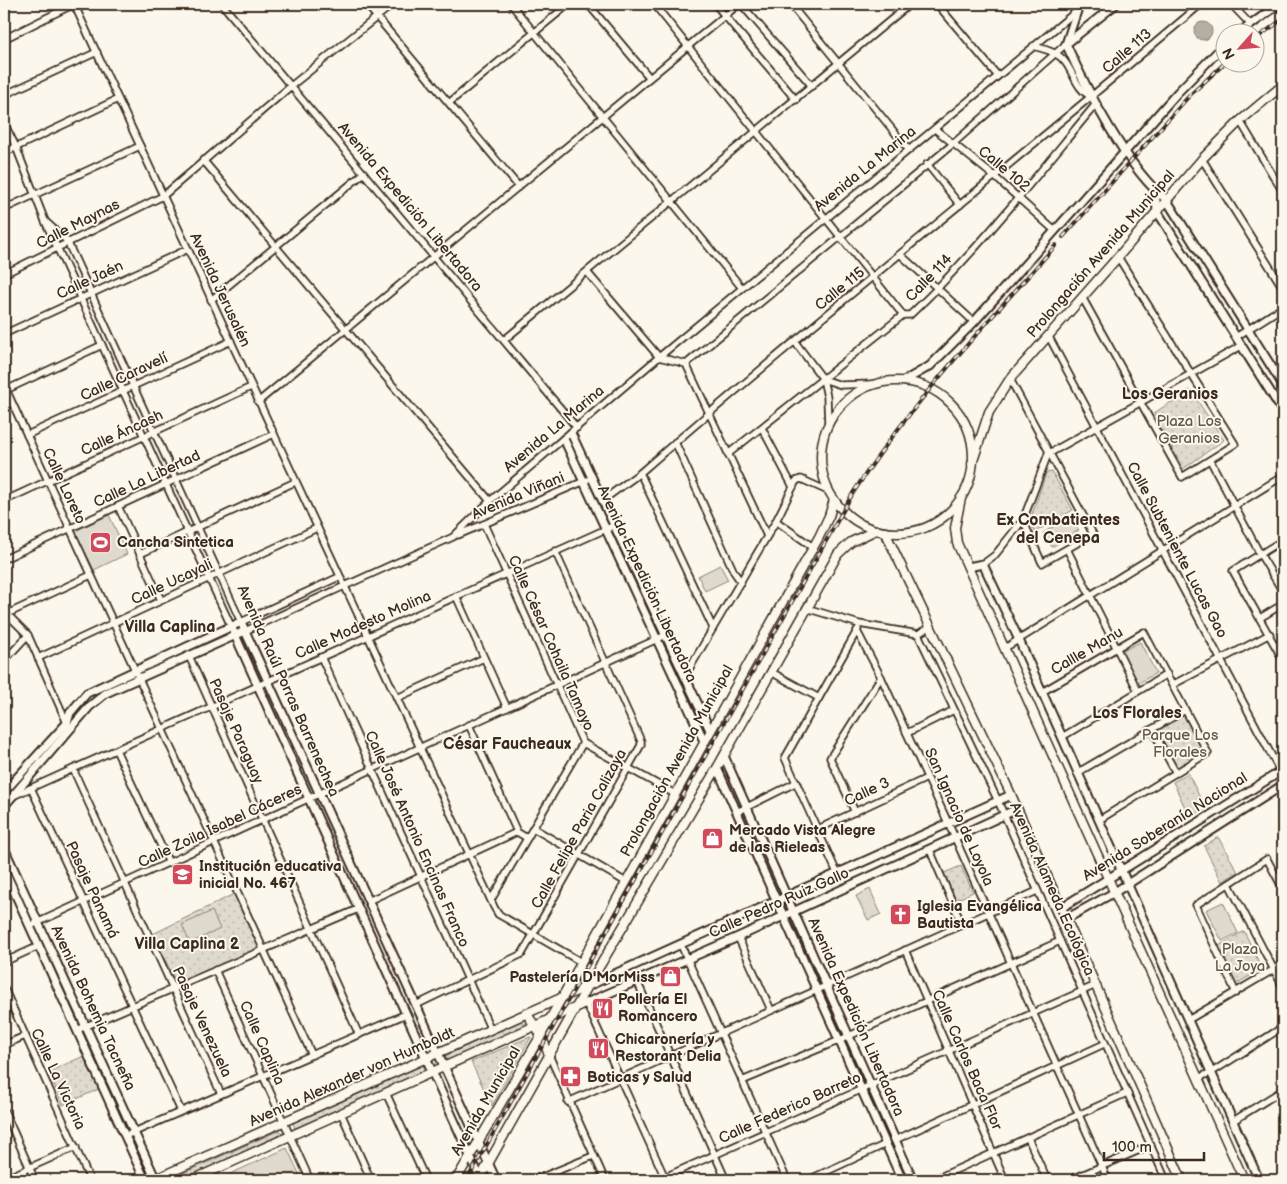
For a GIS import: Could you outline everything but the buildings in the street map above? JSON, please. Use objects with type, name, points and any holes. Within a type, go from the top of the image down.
[{"type":"main road","name":"Prolongación Avenida Municipal","points":[[972,464],[970,438],[964,422],[954,407],[933,390],[904,381],[873,384],[843,402],[828,424],[822,441],[823,476],[834,500],[853,519],[876,530],[903,533],[928,526],[950,511],[961,498],[968,482],[989,412],[1010,379],[1202,159],[1240,121],[1280,87]]},
{"type":"main road","points":[[961,498],[955,528],[957,543],[1244,1180]]},
{"type":"main road","name":"Prolongación Avenida Municipal","points":[[541,1035],[825,526],[834,500]]},
{"type":"main road","points":[[480,1180],[588,986],[724,756],[841,549],[850,542],[876,530]]},
{"type":"main road","name":"Avenida Alameda Ecológica","points":[[885,532],[1011,795],[1182,1180]]},
{"type":"main road","name":"Calle Pedro Ruiz Gallo","points":[[561,998],[588,986]]},
{"type":"main road","name":"Avenida Alexander von Humboldt","points":[[155,1180],[561,998]]},
{"type":"main road","name":"Calle Pedro Ruiz Gallo","points":[[550,1018],[577,1007]]},
{"type":"main road","points":[[526,1014],[541,1035],[549,1055]]},
{"type":"main road","name":"Avenida Alexander von Humboldt","points":[[192,1180],[211,1176],[290,1136],[550,1018]]},
{"type":"main road","name":"Avenida Municipal","points":[[456,1180],[541,1035]]},
{"type":"street","name":"Avenida Jerusalén","points":[[74,4],[498,914],[581,962]]},
{"type":"street","points":[[4,39],[74,4]]},
{"type":"street","points":[[77,10],[83,4]]},
{"type":"street","name":"Avenida Expedición Libertadora","points":[[222,4],[578,428]]},
{"type":"street","points":[[366,4],[450,102],[519,187]]},
{"type":"street","name":"Calle Maynas","points":[[4,274],[57,246],[163,196],[291,86],[393,4]]},
{"type":"street","points":[[512,4],[536,31],[742,288]]},
{"type":"street","points":[[450,102],[569,4]]},
{"type":"street","points":[[588,4],[649,77]]},
{"type":"street","points":[[654,4],[689,45],[903,315]]},
{"type":"street","points":[[715,4],[796,100]]},
{"type":"street","points":[[258,402],[649,77],[740,4],[812,86]]},
{"type":"street","points":[[790,4],[909,150]]},
{"type":"street","points":[[504,340],[840,64],[910,4]]},
{"type":"street","points":[[937,4],[997,75]]},
{"type":"street","name":"Avenida La Marina","points":[[4,792],[69,726],[106,693],[453,537],[490,501],[578,428],[659,357],[935,129],[1076,7],[1084,4]]},
{"type":"street","points":[[686,364],[954,143],[1057,54],[1066,44],[1116,4]]},
{"type":"street","name":"Calle 113","points":[[1094,101],[1201,4]]},
{"type":"street","points":[[1231,4],[1248,22]]},
{"type":"street","points":[[1255,22],[1279,4]]},
{"type":"street","points":[[1076,7],[1066,44],[1094,101],[1126,152],[1155,191],[1166,199],[1283,385]]},
{"type":"street","points":[[1033,46],[1057,54],[1063,60],[1080,89],[1094,101]]},
{"type":"street","points":[[4,95],[97,52]]},
{"type":"street","name":"Prolongación Avenida Municipal","points":[[904,381],[930,366],[974,322],[1214,55]]},
{"type":"street","points":[[1280,87],[1283,99]]},
{"type":"street","points":[[4,153],[118,99]]},
{"type":"street","name":"Calle 115","points":[[603,500],[640,473],[960,205],[1094,101]]},
{"type":"street","name":"Calle 114","points":[[728,454],[903,315],[910,315],[938,289],[1019,198],[1094,101]]},
{"type":"street","points":[[1240,121],[1283,192]]},
{"type":"street","name":"Avenida Raúl Porras Barrenechea","points":[[4,123],[16,147],[45,221],[231,626],[480,1180]]},
{"type":"street","name":"Calle 102","points":[[935,129],[995,177],[1055,231]]},
{"type":"street","points":[[4,209],[140,146]]},
{"type":"street","points":[[1202,159],[1283,288]]},
{"type":"street","points":[[203,160],[277,246],[344,330],[490,501]]},
{"type":"street","points":[[927,164],[960,205]]},
{"type":"street","points":[[211,300],[364,173]]},
{"type":"street","points":[[1155,191],[1157,211],[1283,412]]},
{"type":"street","name":"Avenida Raúl Porras Barrenechea","points":[[45,221],[68,241],[496,1180]]},
{"type":"street","name":"Calle Jaén","points":[[4,334],[188,249]]},
{"type":"street","points":[[901,255],[974,322]]},
{"type":"street","points":[[1082,297],[1182,477],[1235,444],[1118,257]]},
{"type":"street","points":[[587,272],[659,357],[686,364]]},
{"type":"street","points":[[1236,337],[1283,307]]},
{"type":"street","name":"Calle Subteniente Lucas Gao","points":[[1048,335],[1282,773]]},
{"type":"street","name":"Calle Caravelí","points":[[27,436],[230,342]]},
{"type":"street","points":[[795,342],[824,379],[828,424]]},
{"type":"street","points":[[5,387],[102,345]]},
{"type":"street","points":[[968,567],[983,564],[994,555],[1023,520],[1048,454],[1241,346]]},
{"type":"street","points":[[686,364],[767,536]]},
{"type":"street","points":[[824,379],[847,386],[873,384]]},
{"type":"street","points":[[1010,379],[1048,454],[1093,534],[1042,563],[1023,520]]},
{"type":"street","name":"Calle Loreto","points":[[5,387],[312,1055]]},
{"type":"street","name":"Calle Áncash","points":[[4,501],[252,387]]},
{"type":"street","points":[[762,428],[793,487]]},
{"type":"street","name":"Avenida Expedición Libertadora","points":[[571,433],[710,730]]},
{"type":"street","name":"Calle La Libertad","points":[[4,559],[274,434]]},
{"type":"street","name":"Avenida Expedición Libertadora","points":[[564,439],[704,741]]},
{"type":"street","points":[[675,442],[734,572],[741,582]]},
{"type":"street","points":[[1210,460],[1236,505],[1260,554],[1283,592]]},
{"type":"street","points":[[640,473],[713,628]]},
{"type":"street","points":[[1005,648],[1283,476]]},
{"type":"street","name":"Avenida Viñani","points":[[453,537],[592,477]]},
{"type":"street","points":[[685,676],[776,521],[796,481],[801,479],[830,492]]},
{"type":"street","points":[[140,554],[296,482]]},
{"type":"street","points":[[118,506],[161,600]]},
{"type":"street","points":[[776,521],[813,547]]},
{"type":"street","name":"Calle César Cohaila Tamayo","points":[[484,524],[582,743],[491,900]]},
{"type":"street","name":"Calle Modesto Molina","points":[[11,797],[615,525]]},
{"type":"street","name":"Calle Ucayali","points":[[38,658],[317,528]]},
{"type":"street","points":[[1283,540],[1233,571],[1260,618],[1281,649],[1283,660]]},
{"type":"street","points":[[1068,549],[1138,691]]},
{"type":"street","name":"Calle Felipe Paria Calizaya","points":[[416,1006],[520,957],[642,741],[555,551]]},
{"type":"street","points":[[983,564],[1019,640],[1259,1180]]},
{"type":"street","points":[[69,726],[28,635],[5,612],[92,575]]},
{"type":"street","name":"Avenida La Marina","points":[[4,806],[69,726],[70,713],[87,693],[340,577]]},
{"type":"street","points":[[456,596],[507,708]]},
{"type":"street","points":[[1260,618],[1283,604]]},
{"type":"street","points":[[806,608],[858,628],[918,634],[931,626]]},
{"type":"street","points":[[838,875],[785,758],[858,628]]},
{"type":"street","name":"San Ignacio de Loyola","points":[[858,628],[955,838],[1108,1180]]},
{"type":"street","name":"Callle Manu","points":[[1042,692],[1144,632],[1167,674]]},
{"type":"street","name":"Avenida Alameda Ecológica","points":[[918,634],[1005,816],[1081,992],[1166,1180]]},
{"type":"street","points":[[1172,685],[1270,634]]},
{"type":"street","points":[[4,661],[28,635]]},
{"type":"street","name":"Calle Zoila Isabel Cáceres","points":[[30,926],[666,635]]},
{"type":"street","name":"Pasaje Paraguay","points":[[189,656],[359,1035]]},
{"type":"street","name":"Calle José Antonio Encinas Franco","points":[[321,658],[419,877],[491,1030]]},
{"type":"street","points":[[397,698],[484,658]]},
{"type":"street","points":[[771,672],[819,698]]},
{"type":"street","points":[[1062,737],[1167,674],[1208,753],[1099,820]]},
{"type":"street","points":[[855,812],[830,758],[881,676]]},
{"type":"street","points":[[907,733],[954,710]]},
{"type":"street","points":[[1077,773],[1185,710]]},
{"type":"street","points":[[469,726],[517,832],[527,838]]},
{"type":"street","points":[[1152,729],[1176,773]]},
{"type":"street","points":[[582,743],[675,794]]},
{"type":"street","points":[[116,750],[169,863]]},
{"type":"street","name":"Avenida Expedición Libertadora","points":[[724,756],[913,1180]]},
{"type":"street","name":"Avenida Expedición Libertadora","points":[[717,768],[902,1180]]},
{"type":"street","name":"Pasaje Venezuela","points":[[73,769],[222,1094]]},
{"type":"street","name":"Avenida Soberanía Nacional","points":[[1062,908],[1282,773]]},
{"type":"street","name":"Calle 3","points":[[818,830],[927,778]]},
{"type":"street","points":[[737,812],[796,782]]},
{"type":"street","name":"Avenida Soberanía Nacional","points":[[1066,919],[1115,892],[1283,785]]},
{"type":"street","name":"Pasaje Panamá","points":[[31,788],[181,1111]]},
{"type":"street","name":"Calle Pedro Ruiz Gallo","points":[[588,986],[949,825],[1011,795]]},
{"type":"street","name":"Calle Pedro Ruiz Gallo","points":[[577,1007],[687,960],[1017,809]]},
{"type":"street","points":[[1196,825],[1203,836]]},
{"type":"street","points":[[533,828],[626,882]]},
{"type":"street","points":[[368,900],[517,832]]},
{"type":"street","name":"Avenida Bohemia Tacneña","points":[[4,848],[155,1180]]},
{"type":"street","points":[[930,850],[962,925]]},
{"type":"street","points":[[1236,993],[1196,905],[1267,859],[1283,889]]},
{"type":"street","name":"Avenida Bohemia Tacneña","points":[[4,869],[145,1180]]},
{"type":"street","points":[[1229,884],[1283,987]]},
{"type":"street","points":[[568,1102],[1037,891]]},
{"type":"street","points":[[78,1030],[358,908]]},
{"type":"street","points":[[738,937],[771,1010]]},
{"type":"street","points":[[742,1081],[840,1040],[1060,942]]},
{"type":"street","points":[[680,945],[787,1180]]},
{"type":"street","points":[[4,962],[39,946]]},
{"type":"street","name":"Calle Carlos Baca Flor","points":[[905,950],[1005,1180]]},
{"type":"street","points":[[1188,1020],[1283,964]]},
{"type":"street","name":"Calle Caplina","points":[[215,970],[310,1180]]},
{"type":"street","points":[[637,981],[726,1180]]},
{"type":"street","name":"Calle Federico Barreto","points":[[658,1180],[666,1179],[715,1155],[1096,985]]},
{"type":"street","name":"Calle La Victoria","points":[[4,988],[90,1180]]},
{"type":"street","points":[[586,1003],[666,1179]]},
{"type":"street","points":[[125,1136],[406,1014]]},
{"type":"street","points":[[1198,1078],[1212,1072],[1283,1027]]},
{"type":"street","points":[[4,1045],[24,1036]]},
{"type":"street","points":[[895,1140],[1104,1044]]},
{"type":"street","points":[[549,1055],[568,1102],[605,1180]]},
{"type":"street","points":[[1233,1121],[1281,1092],[1283,1102]]},
{"type":"street","points":[[386,1093],[426,1180]]},
{"type":"street","points":[[933,1180],[1128,1093]]},
{"type":"street","points":[[4,1110],[35,1180]]},
{"type":"street","points":[[341,1113],[371,1180]]},
{"type":"street","points":[[1028,1138],[1047,1180]]},
{"type":"street","points":[[808,1180],[886,1144]]},
{"type":"street","points":[[1070,1180],[1150,1145]]},
{"type":"street","points":[[4,1179],[76,1147]]},
{"type":"street","points":[[535,1180],[593,1156]]},
{"type":"green space","name":"Plaza Los Geranios","points":[[1190,390],[1224,440],[1183,469],[1154,413]]},
{"type":"green space","points":[[1052,472],[1073,510],[1035,532],[1030,520],[1046,473]]},
{"type":"green space","name":"Cancha Sintetica","points":[[109,515],[127,554],[94,570],[75,531]]},
{"type":"green space","points":[[1070,516],[1079,530],[1052,547],[1043,533]]},
{"type":"green space","points":[[720,565],[728,580],[705,591],[698,576]]},
{"type":"green space","points":[[1140,642],[1156,673],[1137,684],[1120,652]]},
{"type":"green space","name":"Parque Los Florales","points":[[1180,716],[1184,716],[1203,751],[1202,755],[1175,770],[1156,732]]},
{"type":"green space","points":[[1188,773],[1205,808],[1190,818],[1173,782]]},
{"type":"green space","points":[[1218,837],[1238,872],[1222,882],[1204,846]]},
{"type":"green space","points":[[961,866],[973,892],[956,900],[944,873]]},
{"type":"green space","points":[[870,889],[881,914],[868,920],[856,896]]},
{"type":"green space","points":[[236,893],[261,947],[177,985],[153,934]]},
{"type":"green space","points":[[1223,902],[1238,933],[1222,941],[1206,910]]},
{"type":"green space","points":[[212,911],[220,929],[190,943],[182,925]]},
{"type":"green space","name":"Plaza La Joya","points":[[1244,931],[1262,969],[1236,984],[1217,947]]},
{"type":"green space","points":[[523,1019],[526,1026],[447,1062],[445,1056]]},
{"type":"green space","points":[[531,1037],[492,1106],[471,1062]]},
{"type":"green space","points":[[84,1056],[99,1089],[63,1105],[48,1072]]},
{"type":"green space","points":[[423,1065],[426,1071],[296,1131],[293,1123]]},
{"type":"green space","points":[[280,1130],[283,1136],[182,1180],[168,1180]]},
{"type":"green space","points":[[287,1148],[302,1180],[219,1179]]},
{"type":"shaded area","points":[[1203,22],[1209,25],[1212,31],[1209,37],[1203,40],[1197,37],[1194,31],[1197,25]]},
{"type":"railway","points":[[1264,33],[1283,19]]},
{"type":"railway","points":[[1063,237],[1190,95],[1215,72]]},
{"type":"railway","points":[[467,1180],[853,493],[875,460],[924,396],[1056,245]]},
{"type":"place","name":"Cancha Sintetica","points":[[101,542]]},
{"type":"place","name":"Mercado Vista Alegre de las Rieleas","points":[[713,839]]},
{"type":"place","name":"Institución educativa inicial No. 467","points":[[183,875]]},
{"type":"place","name":"Iglesia Evangélica Bautista","points":[[901,915]]},
{"type":"place","name":"Pastelería D'MorMiss","points":[[671,977]]},
{"type":"place","name":"Pollería El Romancero","points":[[602,1008]]},
{"type":"place","name":"Chicaronería y Restorant Delia","points":[[599,1048]]},
{"type":"place","name":"Boticas y Salud","points":[[571,1077]]},
{"type":"district","name":"Los Geranios","points":[[1170,394]]},
{"type":"district","name":"Ex Combatientes del Cenepa","points":[[1058,529]]},
{"type":"district","name":"Villa Caplina","points":[[170,627]]},
{"type":"district","name":"Los Florales","points":[[1137,713]]},
{"type":"district","name":"César Faucheaux","points":[[507,744]]},
{"type":"district","name":"Villa Caplina 2","points":[[187,944]]}]
